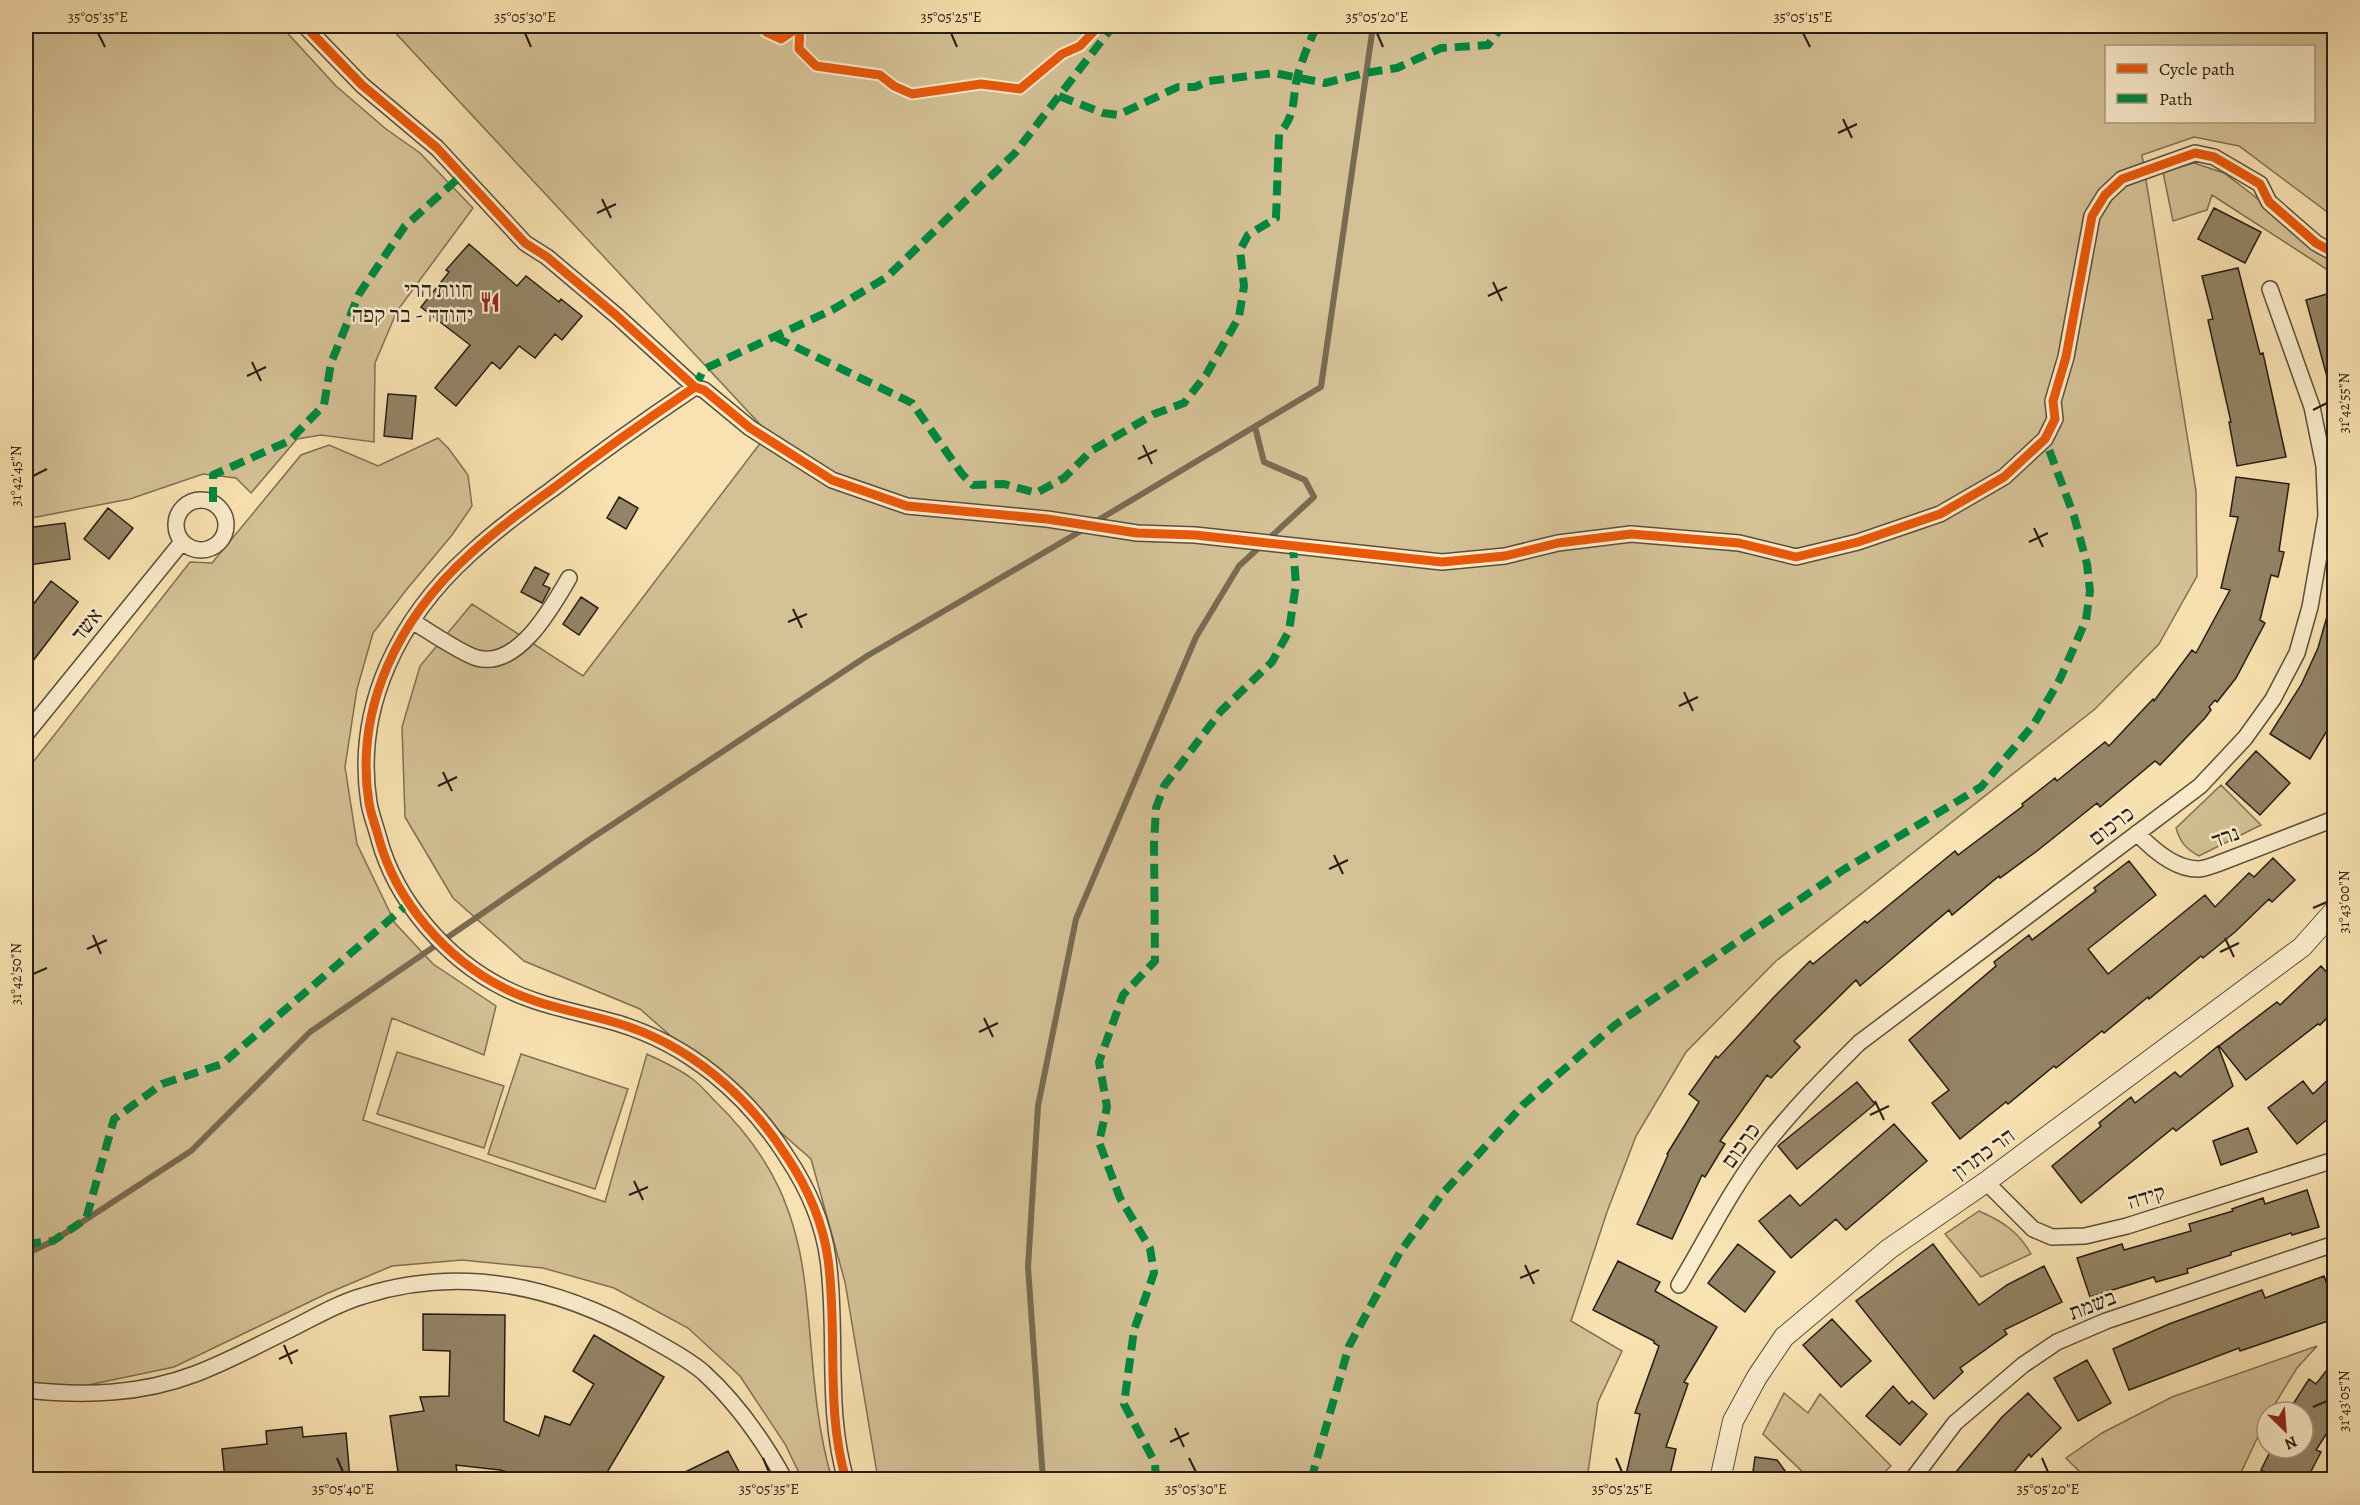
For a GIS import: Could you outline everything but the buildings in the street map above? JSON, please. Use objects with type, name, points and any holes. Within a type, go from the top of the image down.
[{"type":"street","points":[[305,26],[362,85],[437,147],[525,243],[547,257],[609,308],[695,387],[704,390],[750,428],[832,480],[907,506],[1047,519],[1137,534],[1196,536],[1442,562],[1505,556],[1558,543],[1630,534],[1739,543],[1796,557],[1858,543],[1940,514],[2004,477],[2045,440],[2055,419],[2053,401],[2066,357],[2092,216],[2105,195],[2122,179],[2195,153],[2214,157],[2260,184],[2270,202],[2316,243],[2334,253]]},
{"type":"street","name":"כרכום","points":[[1679,1285],[1734,1192],[1766,1144],[1821,1080],[1872,1033],[2200,786],[2245,738],[2273,699],[2297,652],[2310,607],[2326,516],[2324,466],[2312,407],[2270,289]]},
{"type":"street","points":[[695,387],[636,426],[525,509],[468,555],[428,599],[398,641],[375,695],[366,747],[369,803],[382,850],[399,889],[428,928],[465,964],[504,988],[546,1004],[622,1025],[674,1046],[731,1088],[786,1155],[810,1195],[828,1256],[835,1414],[841,1463],[846,1479]]},
{"type":"street","name":"אשד","points":[[26,734],[182,542]]},
{"type":"street","points":[[412,621],[476,658],[494,660],[511,652],[542,622],[569,578]]},
{"type":"street","name":"נרד","points":[[2137,833],[2151,848],[2177,863],[2198,869],[2217,864],[2334,819]]},
{"type":"street","name":"הר כתרון","points":[[1720,1479],[1733,1421],[1757,1377],[1784,1337],[1889,1249],[1986,1182],[2302,947],[2334,911]]},
{"type":"street","name":"קידה","points":[[1986,1182],[2033,1229],[2052,1237],[2085,1236],[2127,1226],[2334,1160]]},
{"type":"street","name":"בשמת","points":[[1912,1479],[1955,1423],[2023,1365],[2057,1342],[2106,1321],[2334,1244]]},
{"type":"street","points":[[26,1390],[58,1394],[112,1393],[167,1384],[196,1374],[360,1297],[398,1285],[442,1281],[485,1281],[576,1303],[618,1320],[701,1370],[735,1403],[785,1479]]},
{"type":"shaded area","points":[[26,26],[281,26],[336,86],[386,129],[420,153],[473,208],[397,311],[375,363],[374,442],[321,435],[297,439],[251,493],[236,478],[203,474],[130,499],[26,519]]},
{"type":"shaded area","points":[[389,26],[2334,26],[2334,217],[2239,146],[2194,137],[2142,155],[2196,491],[2197,576],[2159,644],[2095,709],[1776,961],[1686,1052],[1636,1136],[1607,1212],[1571,1321],[1622,1351],[1598,1402],[1587,1479],[878,1479],[845,1282],[811,1159],[640,1009],[524,961],[453,898],[405,817],[402,727],[420,666],[472,604],[583,676],[768,433]]},
{"type":"shaded area","points":[[2194,163],[2224,173],[2253,195],[2294,232],[2334,257],[2334,274],[2212,195],[2207,210],[2173,221],[2163,172]]},
{"type":"shaded area","points":[[438,438],[468,475],[472,506],[452,535],[373,633],[357,689],[345,767],[357,844],[395,923],[433,964],[496,1006],[484,1055],[392,1018],[363,1120],[605,1202],[647,1054],[694,1080],[752,1143],[779,1188],[789,1212],[802,1265],[821,1434],[832,1479],[802,1479],[785,1444],[740,1376],[688,1328],[614,1288],[543,1268],[462,1260],[392,1266],[326,1294],[174,1367],[74,1388],[26,1382],[26,771],[190,562],[212,563],[301,455],[329,445],[378,466]]},
{"type":"shaded area","points":[[2221,785],[2261,825],[2199,856],[2184,845],[2176,828]]},
{"type":"shaded area","points":[[397,1052],[504,1086],[484,1148],[377,1114]]},
{"type":"shaded area","points":[[521,1054],[628,1089],[595,1189],[488,1154]]},
{"type":"shaded area","points":[[1979,1211],[2009,1228],[2021,1239],[2031,1254],[1981,1277],[1945,1234]]},
{"type":"shaded area","points":[[2317,1346],[2297,1368],[2277,1400],[2255,1400],[2255,1443],[2238,1479],[2087,1479],[2066,1458],[2102,1433],[2172,1397]]},
{"type":"shaded area","points":[[1784,1393],[1808,1413],[1820,1394],[1891,1466],[1877,1479],[1810,1479],[1763,1434]]},
{"type":"waterway","points":[[1095,522],[1321,387],[1373,26]]},
{"type":"waterway","points":[[1043,1480],[1028,1267],[1038,1106],[1076,919],[1196,637],[1239,566],[1314,497],[1305,480],[1264,462],[1255,427]]},
{"type":"waterway","points":[[26,1254],[53,1241],[191,1151],[310,1032],[589,840],[867,656],[1086,528]]},
{"type":"marked path","points":[[695,387],[704,369],[832,310],[887,277],[1015,153],[1113,26]]},
{"type":"marked path","points":[[775,337],[912,403],[962,474],[973,485],[1004,484],[1036,493],[1064,478],[1091,451],[1154,414],[1184,403],[1206,375],[1239,317],[1244,286],[1240,250],[1248,235],[1276,218],[1279,134],[1291,114],[1299,71],[1317,26]]},
{"type":"marked path","points":[[1059,96],[1103,113],[1118,115],[1178,87],[1195,87],[1209,81],[1274,73],[1325,83],[1397,68],[1441,48],[1488,45],[1500,29],[1519,26]]},
{"type":"marked path","points":[[213,502],[213,475],[289,441],[324,405],[331,363],[359,294],[405,226],[462,175]]},
{"type":"marked path","points":[[1311,1480],[1349,1346],[1400,1252],[1443,1193],[1524,1104],[1615,1025],[1843,870],[1981,787],[2034,724],[2060,679],[2086,620],[2090,591],[2087,564],[2074,516],[2045,439]]},
{"type":"marked path","points":[[1156,1480],[1155,1463],[1124,1404],[1134,1330],[1154,1273],[1150,1248],[1120,1198],[1099,1142],[1107,1107],[1099,1062],[1123,995],[1155,961],[1154,844],[1156,808],[1164,786],[1221,711],[1272,662],[1289,631],[1296,584],[1293,547]]},
{"type":"marked path","points":[[26,1244],[53,1241],[86,1219],[114,1119],[162,1084],[222,1064],[409,903]]},
{"type":"cycle path","points":[[305,26],[362,85],[437,148],[525,243],[547,257],[617,316],[695,387],[704,390],[750,428],[832,480],[907,506],[1047,519],[1137,533],[1195,535],[1442,562],[1505,556],[1558,543],[1631,534],[1739,543],[1796,557],[1858,542],[1940,514],[2004,477],[2045,439],[2055,419],[2053,401],[2066,357],[2092,216],[2105,195],[2122,179],[2195,153],[2214,157],[2260,184],[2269,202],[2316,243],[2334,253]]},
{"type":"cycle path","points":[[766,26],[766,32],[781,39],[800,26],[799,49],[816,66],[880,75],[894,86],[912,94],[981,84],[1020,89],[1062,54],[1080,46],[1099,26]]},
{"type":"cycle path","points":[[695,387],[604,450],[499,529],[470,554],[422,606],[387,666],[376,699],[368,733],[366,767],[369,803],[387,862],[398,884],[426,926],[462,961],[483,976],[517,994],[545,1004],[617,1023],[668,1044],[714,1074],[754,1112],[771,1134],[807,1193],[826,1246],[831,1287],[836,1426],[846,1480]]},
{"type":"place","name":"חוות הרי יהודה - בר קפה","points":[[490,302]]}]
